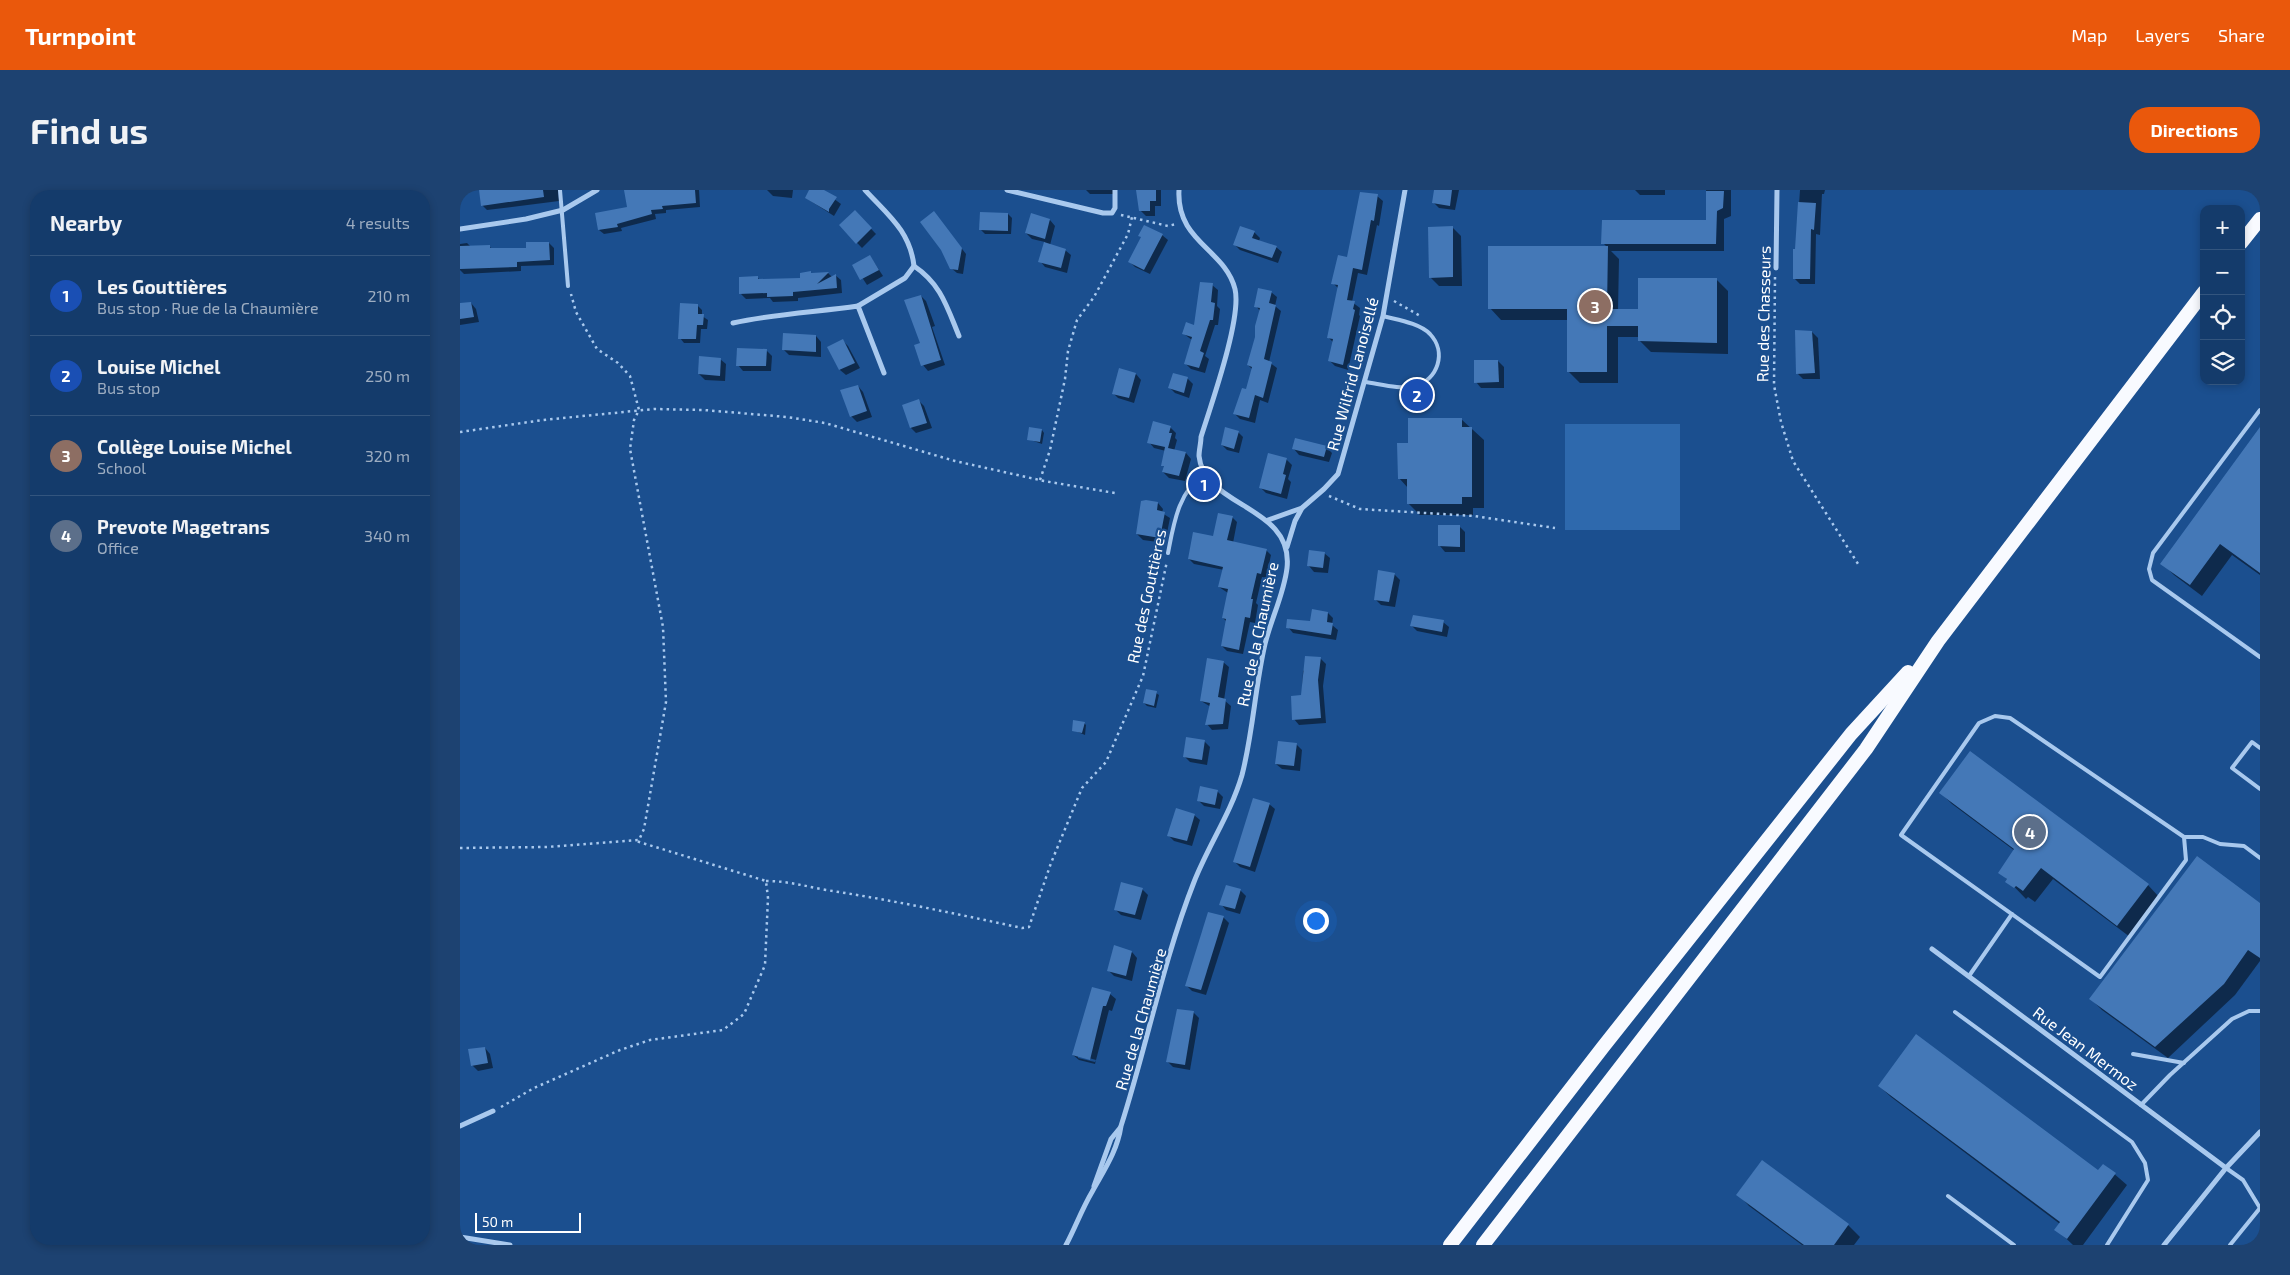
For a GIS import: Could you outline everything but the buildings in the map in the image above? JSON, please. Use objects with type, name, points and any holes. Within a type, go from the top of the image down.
[{"type":"highway","points":[[2245,238],[2260,219]]},
{"type":"highway","points":[[1483,1245],[1866,749],[1938,641],[2202,295]]},
{"type":"highway","points":[[1450,1245],[1602,1047],[1851,734],[1938,641]]},
{"type":"street","points":[[460,229],[526,219],[563,210],[597,190]]},
{"type":"street","points":[[733,323],[767,316],[821,312],[858,306],[905,278],[914,266],[912,249],[902,231],[865,190]]},
{"type":"street","points":[[1007,190],[1104,213],[1112,213],[1115,208],[1115,190]]},
{"type":"street","points":[[1179,190],[1178,206],[1184,223],[1230,276],[1237,303],[1233,326],[1202,437],[1199,456],[1205,472]]},
{"type":"street","name":"Rue Wilfrid Lanoisellé","points":[[1287,547],[1295,521],[1302,508],[1338,474],[1383,316],[1405,190]]},
{"type":"street","name":"Rue des Chasseurs","points":[[1776,268],[1778,190]]},
{"type":"street","points":[[914,266],[929,276],[940,290],[959,336]]},
{"type":"street","points":[[858,306],[884,373]]},
{"type":"street","name":"Rue de la Chaumière","points":[[1066,1245],[1092,1192],[1108,1168],[1119,1142],[1121,1126],[1175,939],[1194,882],[1242,775],[1265,644],[1287,569],[1287,547],[1268,520],[1214,485],[1205,472]]},
{"type":"street","points":[[1268,520],[1302,508]]},
{"type":"street","name":"Rue Jean Mermoz","points":[[1932,948],[2226,1168]]},
{"type":"street","points":[[460,1126],[493,1111]]},
{"type":"street","points":[[2164,1245],[2226,1168],[2260,1132]]},
{"type":"street","points":[[460,1237],[510,1245]]},
{"type":"lane","points":[[560,190],[568,286]]},
{"type":"lane","points":[[1365,382],[1414,386],[1427,381],[1436,371],[1439,361],[1437,346],[1430,334],[1418,326],[1383,316]]},
{"type":"lane","points":[[2260,410],[2153,553],[2149,570],[2152,580],[2260,657]]},
{"type":"lane","name":"Rue des Gouttières","points":[[1168,553],[1176,513],[1184,495],[1196,479],[1205,472]]},
{"type":"lane","points":[[2184,837],[2186,860],[2100,977],[1901,835],[1979,723],[1995,716],[2010,718],[2184,837],[2204,837],[2220,844],[2244,846],[2260,858]]},
{"type":"lane","points":[[2260,748],[2252,742],[2232,768],[2260,789]]},
{"type":"lane","points":[[1969,976],[2012,914]]},
{"type":"lane","points":[[2142,1105],[2232,1019],[2249,1011],[2260,1011]]},
{"type":"lane","points":[[1955,1012],[2132,1142],[2145,1163],[2148,1180],[2107,1245]]},
{"type":"lane","points":[[2133,1054],[2184,1063]]},
{"type":"lane","points":[[2226,1168],[2243,1180],[2260,1208],[2230,1245]]},
{"type":"lane","points":[[1948,1196],[2014,1245]]},
{"type":"path","points":[[1112,213],[1168,226],[1184,223]]},
{"type":"path","points":[[1040,480],[1050,450],[1065,379],[1068,351],[1077,320],[1094,297],[1128,234],[1132,217]]},
{"type":"path","name":"Rue des Chasseurs","points":[[1776,268],[1774,384],[1781,422],[1794,461],[1860,567]]},
{"type":"path","points":[[460,848],[546,847],[639,840],[644,829],[666,702],[663,627],[630,449],[634,420],[639,410],[630,376],[618,363],[596,348],[576,312],[568,286]]},
{"type":"path","points":[[460,432],[543,420],[639,410],[704,410],[809,420],[947,458],[1040,480],[1115,493]]},
{"type":"path","points":[[1320,493],[1343,500],[1360,509],[1474,516],[1555,528]]},
{"type":"path","name":"Rue des Gouttières","points":[[766,881],[785,881],[916,905],[1022,928],[1029,927],[1051,863],[1082,788],[1106,762],[1143,676],[1168,553]]},
{"type":"path","points":[[493,1111],[534,1088],[620,1050],[650,1040],[723,1030],[744,1014],[765,965],[768,898],[766,881],[634,840]]},
{"type":"shaded area","points":[[1565,424],[1680,424],[1680,530],[1565,530]]},
{"type":"place","name":"Collège Louise Michel","points":[[1595,306]]},
{"type":"place","name":"Louise Michel","points":[[1417,395]]},
{"type":"place","name":"Les Gouttières","points":[[1204,484]]},
{"type":"place","name":"Prevote Magetrans","points":[[2030,832]]}]
